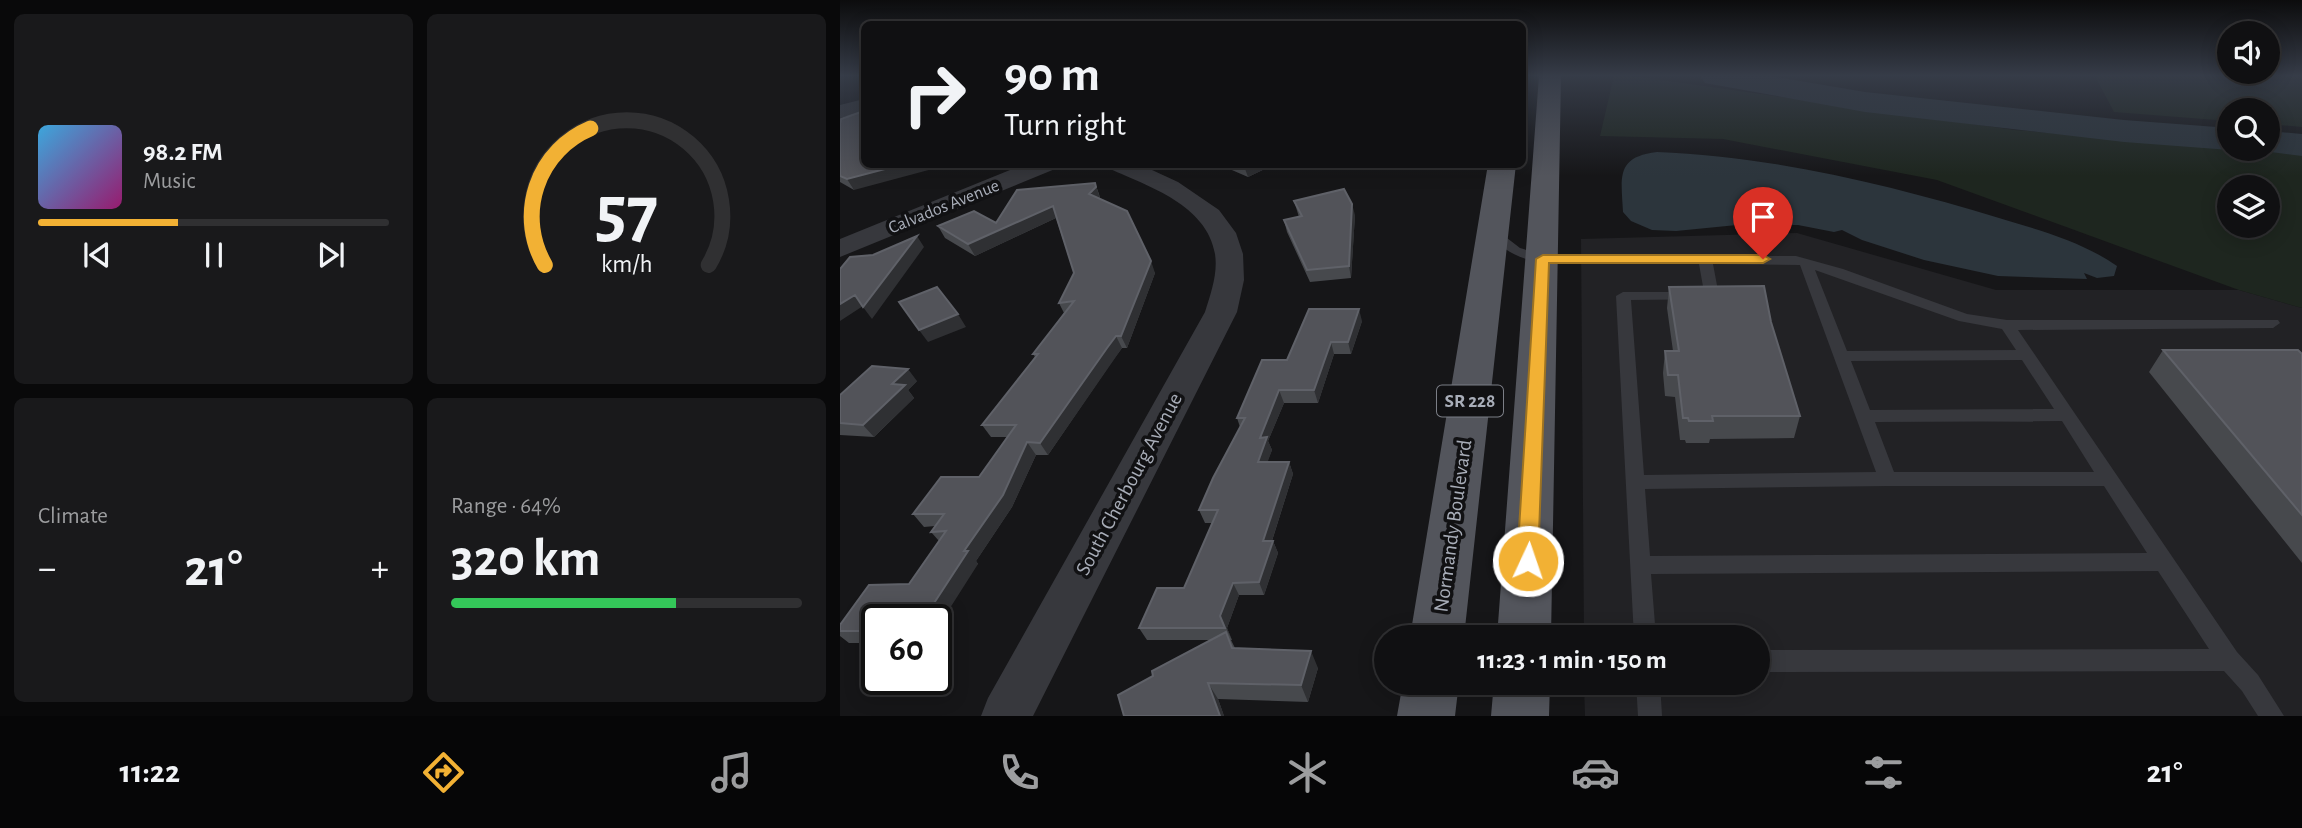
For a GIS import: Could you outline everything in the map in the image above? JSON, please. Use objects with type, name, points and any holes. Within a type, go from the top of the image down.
[{"type":"main road","points":[[1525,625],[1548,109]]},
{"type":"main road","name":"Normandy Boulevard","points":[[1439,625],[1502,168]]},
{"type":"main road","points":[[1426,716],[1429,695]]},
{"type":"main road","points":[[1520,716],[1521,695]]},
{"type":"street","name":"Calvados Avenue","points":[[840,250],[1037,168]]},
{"type":"street","name":"South Cherbourg Avenue","points":[[1006,716],[1221,312],[1228,292],[1232,267],[1229,247],[1209,214],[1190,199],[1126,168]]},
{"type":"lane","points":[[1494,231],[1511,249],[1526,257],[1543,259],[1796,260],[1838,272],[1965,318],[2007,325],[2273,323]]},
{"type":"lane","points":[[1644,625],[1623,296],[1712,296],[1705,259]]},
{"type":"lane","points":[[1806,263],[1888,478]]},
{"type":"lane","points":[[2007,325],[2229,660],[2250,683],[2272,716]]},
{"type":"lane","points":[[1841,356],[2027,355]]},
{"type":"lane","points":[[1864,416],[2067,415]]},
{"type":"lane","points":[[1635,482],[1888,478],[2109,479]]},
{"type":"lane","points":[[1640,565],[2164,562]]},
{"type":"lane","points":[[1770,661],[2229,660]]},
{"type":"lane","points":[[1649,695],[1650,716]]},
{"type":"shaded area","points":[[1606,109],[1869,109],[2015,130],[2217,147],[2217,161],[2280,161],[2280,152],[2302,154],[2302,308],[2239,290],[1937,180],[1723,139],[1600,136]]},
{"type":"shaded area","points":[[2113,109],[2217,109],[2217,120],[2114,112]]},
{"type":"shaded area","points":[[2280,109],[2302,109],[2302,127],[2280,125]]},
{"type":"shaded area","points":[[1657,152],[1743,159],[1873,184],[2045,232],[2090,250],[2117,266],[2114,276],[2097,278],[2084,273],[2087,279],[1998,276],[1924,260],[1862,240],[1842,230],[1834,232],[1798,225],[1737,225],[1676,231],[1652,230],[1631,221],[1623,212],[1622,179],[1624,170],[1634,158]]},
{"type":"shaded area","points":[[1797,233],[1996,290],[2239,290],[2302,308],[2302,716],[1585,716],[1584,695],[1770,695],[1770,625],[1584,625],[1581,239]]},
{"type":"building","points":[[861,112],[861,168],[889,168],[847,179],[840,176],[841,119]]},
{"type":"building","points":[[1095,183],[1096,187],[1089,194],[1127,211],[1151,261],[1121,336],[1116,336],[1040,443],[1027,442],[1003,495],[964,551],[968,551],[933,604],[861,604],[861,631],[840,631],[840,625],[869,585],[909,584],[946,531],[931,532],[944,514],[913,514],[941,477],[979,477],[1016,425],[982,425],[1038,354],[1033,354],[1074,301],[1059,303],[1074,273],[1053,206],[968,244],[938,226],[974,211],[996,223],[1017,190]]},
{"type":"building","points":[[1344,189],[1352,204],[1349,266],[1307,270],[1284,220],[1302,216],[1294,201]]},
{"type":"building","points":[[917,236],[863,307],[855,295],[840,304],[840,269],[850,257],[873,255]]},
{"type":"building","points":[[1764,286],[1771,322],[1800,416],[1712,416],[1713,421],[1689,421],[1688,418],[1683,418],[1678,375],[1668,375],[1665,351],[1679,351],[1669,287]]},
{"type":"building","points":[[937,287],[958,314],[919,330],[899,302]]},
{"type":"building","points":[[1309,309],[1359,309],[1348,342],[1331,342],[1314,390],[1279,390],[1260,438],[1267,437],[1258,462],[1289,462],[1263,541],[1273,541],[1259,582],[1233,583],[1220,616],[1225,628],[1139,628],[1157,588],[1184,588],[1218,510],[1199,510],[1245,418],[1237,418],[1262,360],[1287,360]]},
{"type":"building","points":[[2163,350],[2298,350],[2302,354],[2302,515]]},
{"type":"building","points":[[872,366],[908,369],[892,384],[905,385],[863,425],[840,423],[840,395]]},
{"type":"building","points":[[1226,632],[1232,648],[1311,651],[1301,685],[1208,683],[1220,716],[1124,716],[1118,695],[1153,676],[1152,671]]},
{"type":"waterway","points":[[1931,109],[2124,131],[2217,138]]},
{"type":"waterway","points":[[2280,143],[2302,145]]},
{"type":"route","points":[[1528,561],[1543,259],[1763,259]]}]
